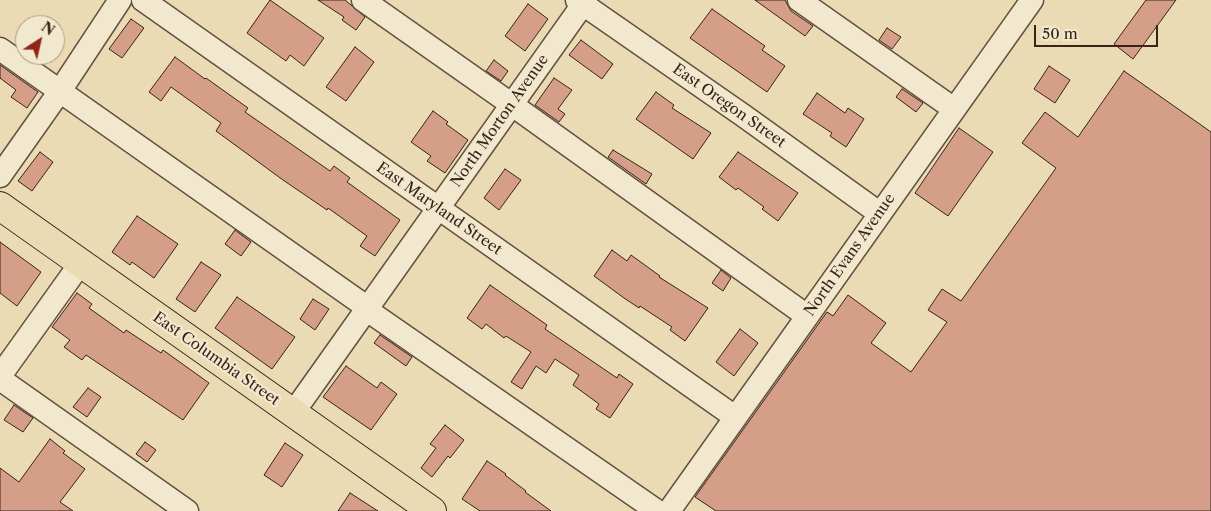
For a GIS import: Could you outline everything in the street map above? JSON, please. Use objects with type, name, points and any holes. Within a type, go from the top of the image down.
[{"type":"main road","name":"East Columbia Street","points":[[0,206],[429,510]]},
{"type":"street","points":[[0,176],[60,91],[120,0]]},
{"type":"street","name":"East Maryland Street","points":[[143,0],[735,417]]},
{"type":"street","points":[[363,0],[807,316]]},
{"type":"street","points":[[799,0],[954,109]]},
{"type":"street","name":"North Morton Avenue","points":[[293,413],[439,209],[582,1]]},
{"type":"street","name":"East Oregon Street","points":[[582,1],[880,212]]},
{"type":"street","name":"North Evans Avenue","points":[[669,511],[954,109],[1023,3]]},
{"type":"street","points":[[0,49],[367,309],[657,511]]},
{"type":"street","points":[[80,264],[0,378],[187,511]]},
{"type":"building","points":[[270,0],[324,38],[304,66],[290,55],[286,61],[247,33]]},
{"type":"building","points":[[318,0],[345,0],[365,17],[356,30],[342,20],[344,17]]},
{"type":"building","points":[[755,0],[785,0],[791,11],[813,26],[805,36]]},
{"type":"building","points":[[1146,0],[1176,0],[1133,59],[1114,44]]},
{"type":"building","points":[[528,4],[548,19],[525,51],[505,36]]},
{"type":"building","points":[[712,9],[765,46],[762,50],[785,66],[767,92],[690,38]]},
{"type":"building","points":[[131,19],[144,28],[122,58],[109,49]]},
{"type":"building","points":[[887,28],[901,37],[892,49],[879,40]]},
{"type":"building","points":[[581,40],[613,64],[602,79],[569,55]]},
{"type":"building","points":[[355,47],[374,62],[346,101],[326,87]]},
{"type":"building","points":[[175,57],[248,108],[245,112],[330,171],[334,166],[350,178],[347,182],[400,220],[375,256],[360,246],[367,236],[328,208],[327,210],[283,180],[216,131],[221,123],[171,87],[161,101],[149,92]]},
{"type":"building","points":[[494,60],[508,71],[501,81],[486,71]]},
{"type":"building","points":[[0,65],[38,92],[27,108],[11,97],[16,90],[0,78]]},
{"type":"building","points":[[1049,66],[1070,80],[1055,103],[1034,89]]},
{"type":"building","points":[[1124,71],[1211,132],[1211,511],[716,511],[695,497],[827,312],[833,316],[848,295],[886,323],[871,343],[911,372],[947,322],[928,310],[942,289],[961,301],[1056,168],[1022,143],[1045,112],[1078,137]]},
{"type":"building","points":[[554,78],[572,90],[558,109],[565,114],[559,122],[535,105]]},
{"type":"building","points":[[902,89],[923,103],[916,112],[896,97]]},
{"type":"building","points":[[656,92],[674,105],[672,108],[711,133],[693,159],[636,119]]},
{"type":"building","points":[[817,93],[845,113],[848,108],[864,119],[846,147],[830,136],[832,133],[803,114]]},
{"type":"building","points":[[433,111],[448,122],[446,124],[468,140],[445,173],[427,161],[431,156],[411,142]]},
{"type":"building","points":[[959,128],[993,152],[948,216],[915,193]]},
{"type":"building","points":[[613,150],[652,174],[646,184],[608,157]]},
{"type":"building","points":[[40,152],[53,162],[32,191],[18,181]]},
{"type":"building","points":[[738,152],[798,193],[778,221],[762,209],[764,207],[719,177]]},
{"type":"building","points":[[505,169],[521,180],[499,210],[484,198]]},
{"type":"building","points":[[137,216],[178,244],[154,278],[132,262],[130,265],[112,252]]},
{"type":"building","points":[[235,230],[251,242],[241,256],[225,244]]},
{"type":"building","points":[[0,242],[41,272],[17,306],[0,293]]},
{"type":"building","points":[[612,250],[627,261],[631,255],[659,277],[708,308],[685,341],[670,330],[672,327],[640,306],[639,308],[594,276]]},
{"type":"building","points":[[201,262],[221,275],[195,312],[176,299]]},
{"type":"building","points":[[721,270],[731,278],[723,291],[712,283]]},
{"type":"building","points":[[490,285],[547,325],[545,329],[617,378],[619,374],[633,384],[610,418],[596,409],[599,404],[573,385],[579,375],[555,359],[546,373],[536,366],[522,389],[511,382],[531,352],[506,336],[504,338],[486,324],[482,329],[467,318]]},
{"type":"building","points":[[77,293],[92,304],[89,308],[124,333],[126,330],[161,353],[163,350],[209,383],[183,420],[86,355],[82,360],[64,347],[70,340],[52,327]]},
{"type":"building","points":[[237,297],[295,337],[272,369],[215,328]]},
{"type":"building","points":[[313,299],[329,309],[315,330],[300,319]]},
{"type":"building","points":[[740,329],[758,343],[734,376],[716,362]]},
{"type":"building","points":[[380,335],[412,357],[406,366],[374,343]]},
{"type":"building","points":[[346,366],[377,388],[381,382],[397,394],[371,430],[323,397]]},
{"type":"building","points":[[88,388],[101,397],[87,417],[73,407]]},
{"type":"building","points":[[14,405],[33,418],[23,432],[4,420]]},
{"type":"building","points":[[445,425],[464,440],[450,458],[448,456],[432,477],[421,468],[436,448],[430,444]]},
{"type":"building","points":[[50,439],[65,451],[63,453],[85,469],[60,502],[73,511],[0,511],[0,468],[19,482]]},
{"type":"building","points":[[145,442],[156,450],[147,462],[136,454]]},
{"type":"building","points":[[285,443],[303,455],[282,487],[264,475]]},
{"type":"building","points":[[487,461],[551,511],[480,511],[462,499]]},
{"type":"building","points":[[350,493],[378,511],[338,511]]}]
